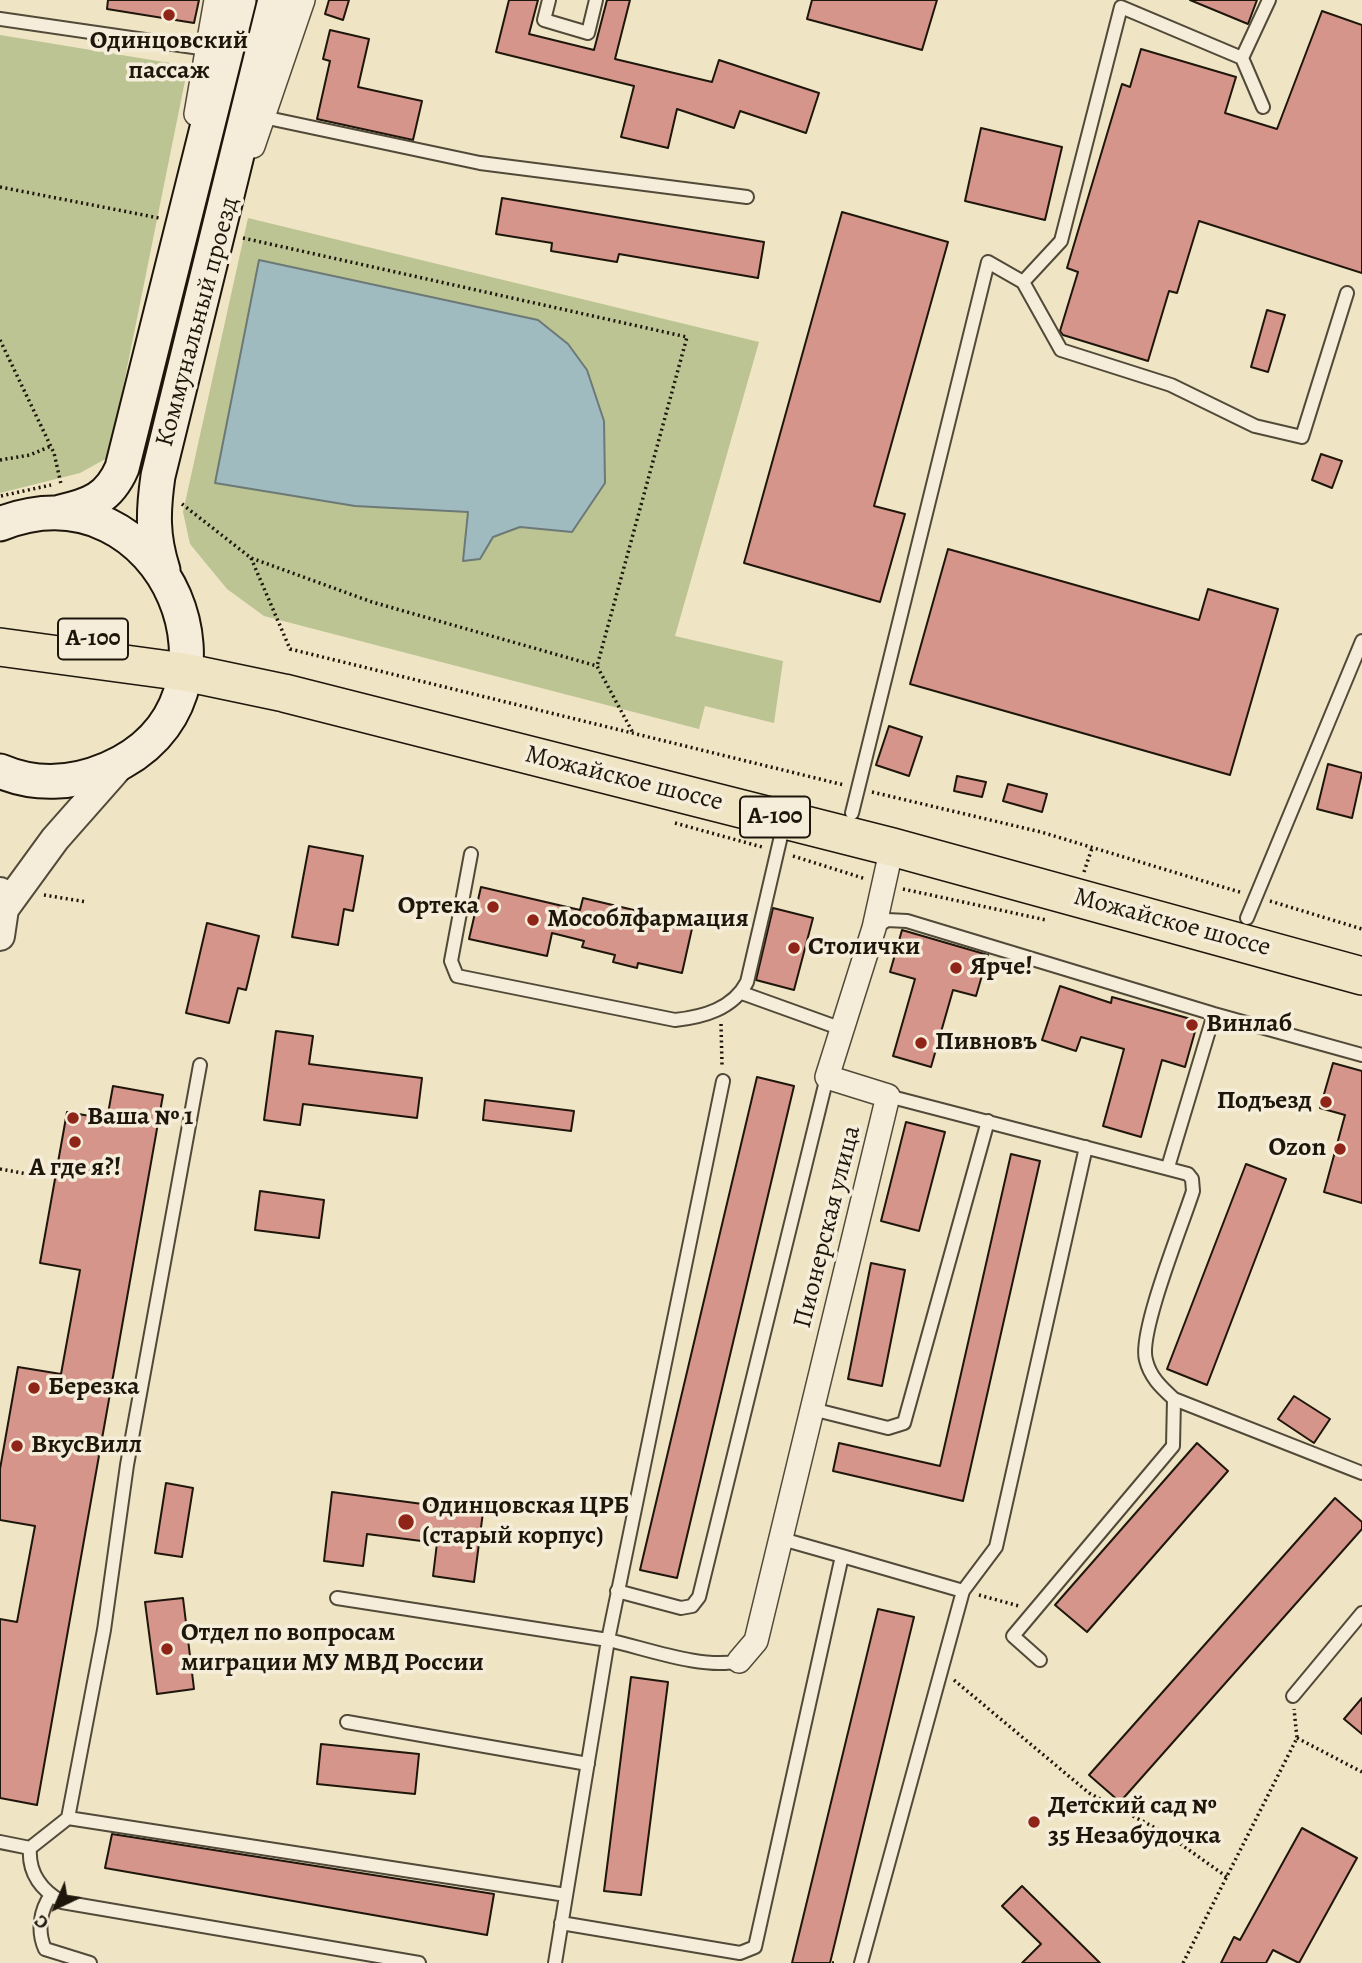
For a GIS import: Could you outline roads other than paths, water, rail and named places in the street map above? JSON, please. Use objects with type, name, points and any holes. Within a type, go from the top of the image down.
[{"type":"main road","points":[[170,227],[190,190],[239,0]]},
{"type":"main road","points":[[226,200],[275,0]]},
{"type":"main road","name":"Коммунальный проезд","points":[[163,570],[155,544],[152,518],[158,476],[226,200]]},
{"type":"main road","name":"Коммунальный проезд","points":[[60,512],[91,505],[108,494],[122,468],[162,306],[170,227]]},
{"type":"main road","points":[[0,524],[21,516],[60,512],[90,518],[118,530],[143,548],[163,570],[178,598],[186,629],[185,662],[180,691],[166,720],[147,744],[122,763],[89,777],[52,782],[16,778],[0,771]]},
{"type":"main road","name":"Можайское шоссе","points":[[0,626],[185,662],[391,694],[855,801],[1250,907],[1362,951]]},
{"type":"main road","name":"Можайское шоссе","points":[[0,646],[185,662],[284,693],[892,847],[1362,976]]},
{"type":"street","name":"Коммунальный проезд","points":[[170,227],[194,125],[216,0]]},
{"type":"street","name":"Коммунальный проезд","points":[[226,200],[245,166],[303,0]]},
{"type":"street","points":[[194,125],[156,286],[157,299],[162,306],[181,318],[198,316]]},
{"type":"street","points":[[190,190],[192,204],[203,212],[217,211],[226,200]]},
{"type":"street","points":[[1,912],[55,839],[122,763]]},
{"type":"street","points":[[827,1077],[874,928],[892,847]]},
{"type":"street","name":"Пионерская улица","points":[[739,1661],[756,1641],[888,1096],[827,1077]]},
{"type":"lane","points":[[549,0],[544,20],[588,33],[596,0]]},
{"type":"lane","points":[[1242,58],[1269,0]]},
{"type":"lane","points":[[1023,282],[1061,242],[1121,7],[1242,58],[1263,107]]},
{"type":"lane","points":[[0,19],[206,49]]},
{"type":"lane","points":[[263,117],[480,163],[747,197]]},
{"type":"lane","points":[[855,801],[988,262],[1023,282],[1061,350],[1171,386],[1255,426],[1302,437],[1347,293]]},
{"type":"lane","points":[[1250,907],[1362,641]]},
{"type":"lane","points":[[471,854],[451,961],[457,976],[675,1020],[698,1017],[721,1008],[742,993],[747,982],[785,819]]},
{"type":"lane","points":[[874,928],[887,920],[907,921],[1214,1014],[1362,1055]]},
{"type":"lane","points":[[742,993],[842,1029]]},
{"type":"lane","points":[[1168,1167],[1214,1014]]},
{"type":"lane","points":[[200,1065],[130,1452],[104,1630],[68,1818],[30,1848],[29,1861],[33,1874],[51,1895],[73,1905],[364,1958],[419,1963]]},
{"type":"lane","points":[[617,1591],[681,1608],[692,1606],[699,1597],[827,1077]]},
{"type":"lane","points":[[555,1963],[617,1591],[723,1081]]},
{"type":"lane","points":[[888,1096],[1188,1174],[1192,1179],[1193,1191],[1147,1334],[1145,1359],[1156,1382],[1174,1399],[1362,1473]]},
{"type":"lane","points":[[812,1409],[888,1428],[904,1423],[988,1121]]},
{"type":"lane","points":[[861,1963],[964,1591],[996,1547],[1086,1147]]},
{"type":"lane","points":[[1040,1660],[1013,1636],[1173,1446],[1174,1399]]},
{"type":"lane","points":[[782,1539],[964,1591]]},
{"type":"lane","points":[[561,1923],[740,1954],[755,1947],[842,1556]]},
{"type":"lane","points":[[337,1598],[608,1640],[725,1665],[739,1661]]},
{"type":"lane","points":[[1293,1696],[1362,1614]]},
{"type":"lane","points":[[347,1722],[588,1764]]},
{"type":"lane","points":[[68,1818],[566,1895]]},
{"type":"lane","points":[[0,1842],[30,1848]]},
{"type":"lane","points":[[51,1895],[42,1909],[42,1939],[45,1949],[90,1963]]},
{"type":"water","points":[[259,260],[538,320],[568,344],[587,370],[604,421],[605,483],[572,532],[520,527],[493,537],[480,559],[463,561],[468,512],[355,506],[215,483]]},
{"type":"place","name":"Одинцовский пассаж","points":[[169,15]]},
{"type":"place","name":"Ортека","points":[[493,907]]},
{"type":"place","name":"Мособлфармация","points":[[533,920]]},
{"type":"place","name":"Столички","points":[[794,948]]},
{"type":"place","name":"Ярче!","points":[[956,968]]},
{"type":"place","name":"Винлаб","points":[[1192,1025]]},
{"type":"place","name":"Пивновъ","points":[[921,1043]]},
{"type":"place","name":"Подъезд","points":[[1326,1102]]},
{"type":"place","name":"Ваша № 1","points":[[73,1118]]},
{"type":"place","name":"А где я?!","points":[[75,1142]]},
{"type":"place","name":"Ozon","points":[[1340,1149]]},
{"type":"place","name":"Березка","points":[[34,1388]]},
{"type":"place","name":"ВкусВилл","points":[[17,1446]]},
{"type":"place","name":"Одинцовская ЦРБ (старый корпус)","points":[[406,1522]]},
{"type":"place","name":"Отдел по вопросам миграции МУ МВД России","points":[[167,1649]]},
{"type":"place","name":"Детский сад № 35 Незабудочка","points":[[1034,1822]]}]
